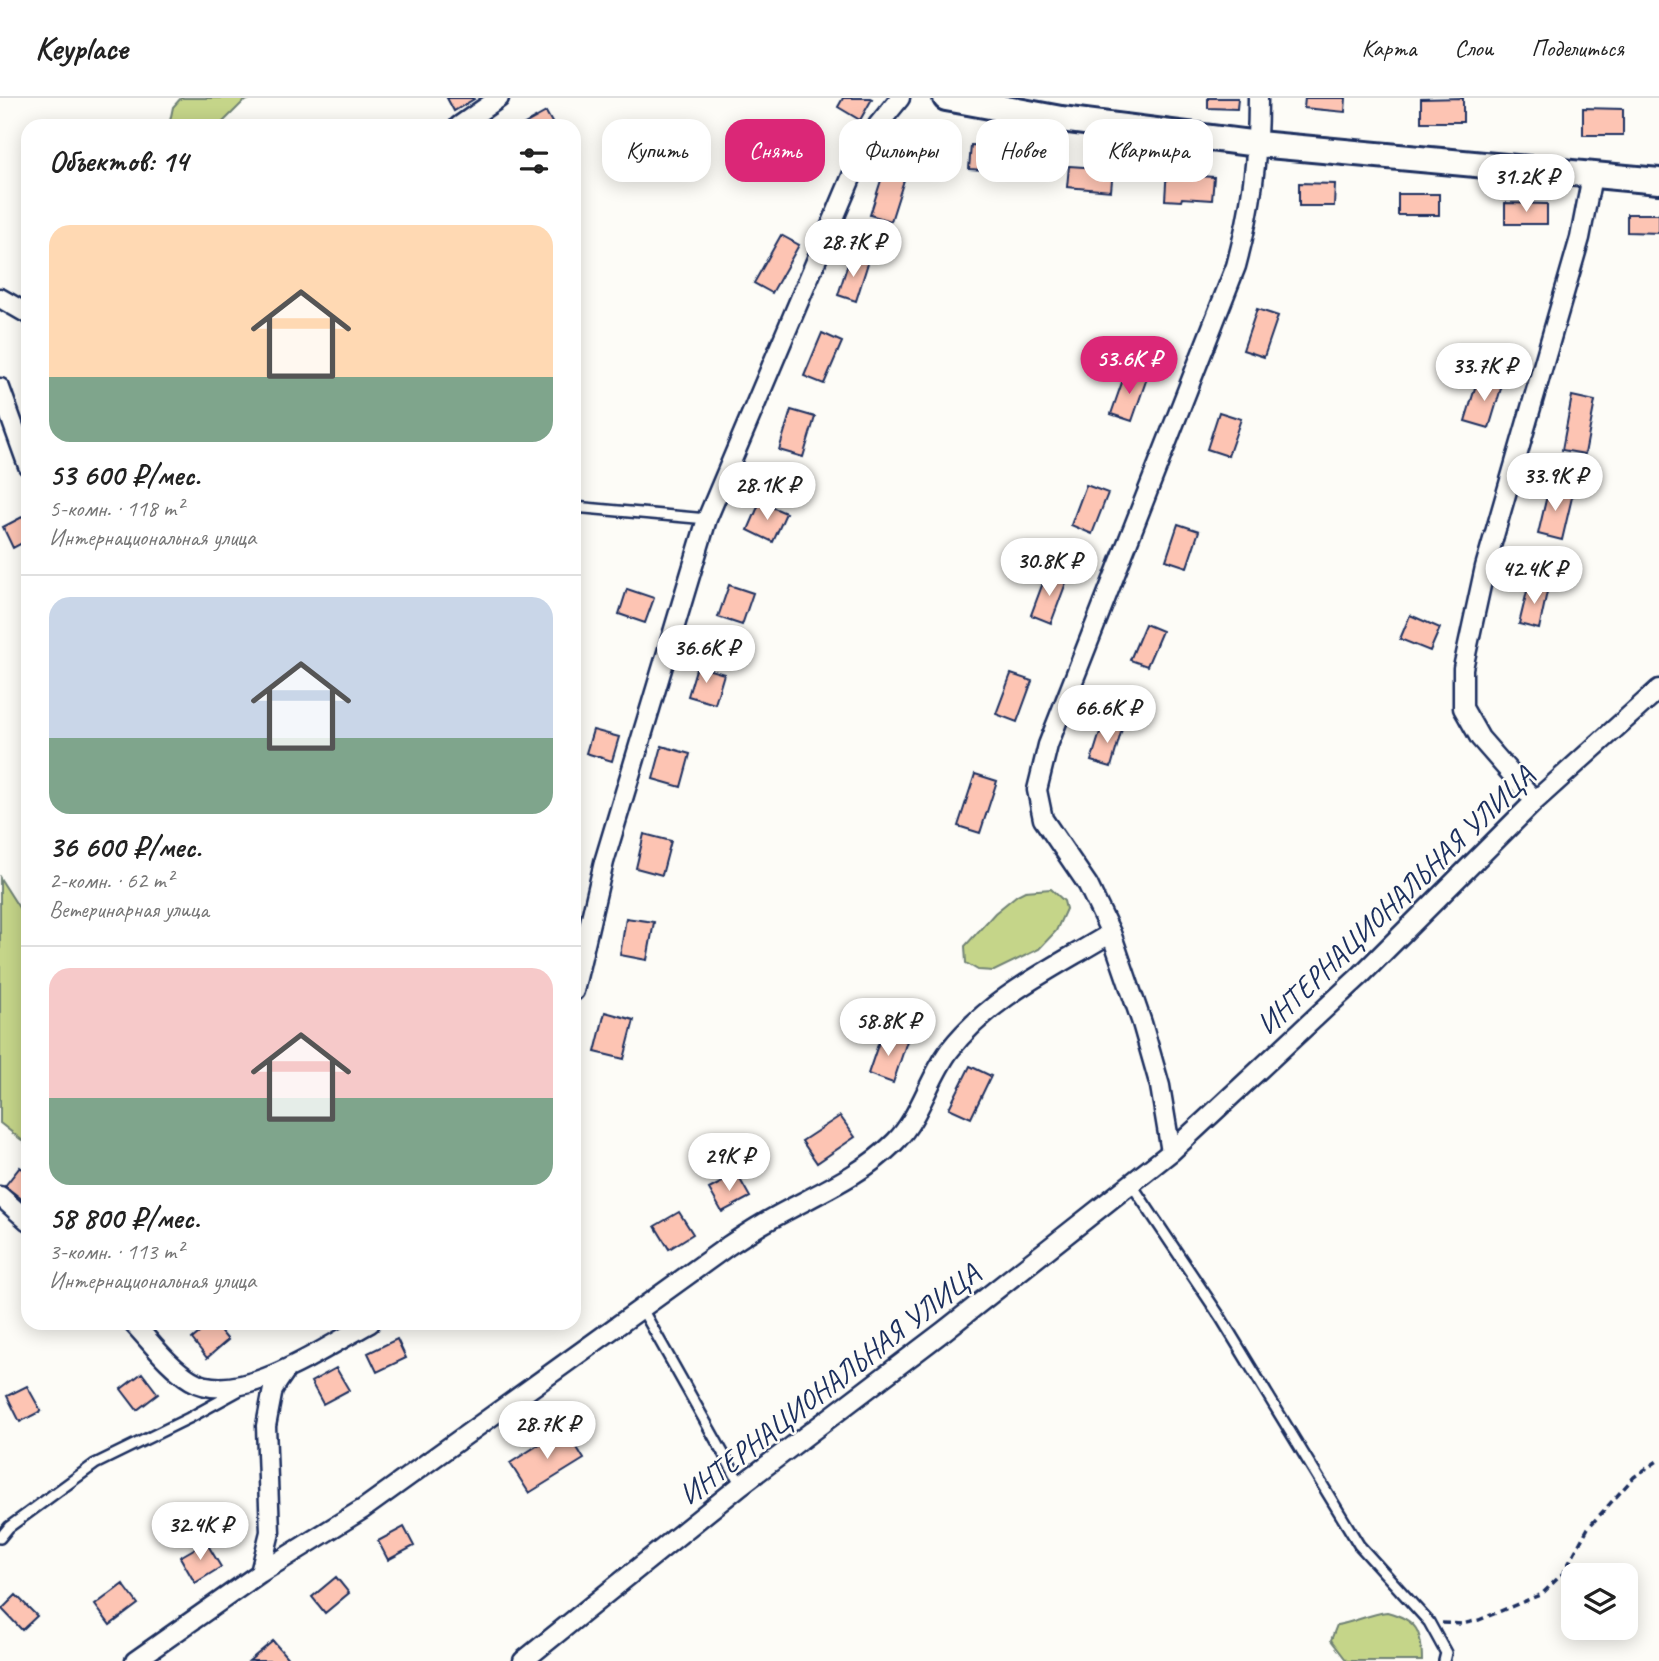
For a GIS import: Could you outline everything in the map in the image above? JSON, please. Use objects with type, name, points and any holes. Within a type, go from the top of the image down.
[{"type":"street","points":[[469,119],[499,98]]},
{"type":"street","points":[[581,961],[604,862],[708,519],[855,171],[878,125],[900,98]]},
{"type":"street","points":[[946,98],[1062,119],[1258,144],[1659,181]]},
{"type":"street","points":[[1171,1152],[1160,1086],[1111,933],[1088,885],[1043,819],[1037,790],[1048,745],[1236,265],[1248,220],[1258,144],[1258,98]]},
{"type":"street","points":[[1535,801],[1480,737],[1463,708],[1463,668],[1485,568],[1580,238],[1592,176]]},
{"type":"street","points":[[0,298],[21,310]]},
{"type":"street","points":[[0,388],[21,446]]},
{"type":"street","name":"ИНТЕРНАЦИОНАЛЬНАЯ УЛИЦА","points":[[523,1661],[741,1485],[1132,1185],[1171,1152],[1361,975],[1535,801],[1659,689]]},
{"type":"street","points":[[135,1661],[260,1573],[363,1509],[728,1246],[844,1181],[875,1159],[897,1141],[920,1105],[942,1062],[964,1033],[1008,995],[1111,933]]},
{"type":"street","points":[[0,1196],[21,1214]]},
{"type":"street","points":[[140,1330],[170,1363],[191,1381],[214,1389],[250,1384],[287,1368],[357,1330]]},
{"type":"street","points":[[260,1573],[270,1532],[267,1416],[273,1389],[287,1368]]},
{"type":"lane","points":[[581,509],[708,519]]},
{"type":"lane","points":[[1132,1185],[1221,1318],[1359,1545],[1429,1622],[1446,1653],[1444,1661]]},
{"type":"lane","points":[[642,1309],[741,1485]]},
{"type":"lane","points":[[0,1538],[9,1527],[95,1464],[189,1418],[250,1384]]},
{"type":"path","points":[[1429,1622],[1462,1624],[1479,1620],[1542,1594],[1564,1572],[1588,1528],[1634,1477],[1659,1460]]},
{"type":"green space","points":[[181,98],[252,98],[243,102],[226,119],[170,119],[173,107]]},
{"type":"green space","points":[[0,878],[21,911],[21,1140],[0,1123]]},
{"type":"green space","points":[[1051,889],[1064,901],[1066,909],[1056,931],[1039,949],[994,971],[978,970],[966,963],[965,946],[995,913],[1025,891]]},
{"type":"green space","points":[[1387,1612],[1405,1619],[1416,1628],[1421,1642],[1422,1661],[1347,1661],[1331,1640],[1337,1625]]},
{"type":"building","points":[[447,98],[473,98],[474,99],[454,111]]},
{"type":"building","points":[[843,98],[872,99],[861,119],[838,107]]},
{"type":"building","points":[[1208,98],[1238,98],[1237,109],[1208,108]]},
{"type":"building","points":[[1305,98],[1346,98],[1345,112],[1304,108]]},
{"type":"building","points":[[1463,98],[1463,122],[1421,122],[1421,99]]},
{"type":"building","points":[[1583,108],[1623,109],[1623,135],[1583,135]]},
{"type":"building","points":[[546,112],[550,119],[534,119]]},
{"type":"building","points":[[971,145],[976,145],[976,169],[969,169]]},
{"type":"building","points":[[1069,166],[1083,167],[1083,182],[1112,182],[1111,191],[1067,187]]},
{"type":"building","points":[[1214,177],[1212,200],[1165,200],[1166,182],[1213,182]]},
{"type":"building","points":[[880,182],[903,182],[891,221],[870,215]]},
{"type":"building","points":[[1299,183],[1335,184],[1334,206],[1299,206]]},
{"type":"building","points":[[1398,194],[1439,194],[1439,215],[1398,215]]},
{"type":"building","points":[[1505,203],[1547,204],[1547,224],[1505,224]]},
{"type":"building","points":[[1627,214],[1659,214],[1659,233],[1627,232]]},
{"type":"building","points":[[781,235],[799,245],[772,293],[754,283]]},
{"type":"building","points":[[850,257],[868,263],[856,301],[838,295]]},
{"type":"building","points":[[1257,309],[1278,316],[1264,357],[1243,350]]},
{"type":"building","points":[[822,333],[842,342],[824,384],[804,376]]},
{"type":"building","points":[[1126,371],[1147,378],[1132,421],[1111,414]]},
{"type":"building","points":[[1478,378],[1502,385],[1489,428],[1465,421]]},
{"type":"building","points":[[1572,396],[1595,401],[1585,454],[1562,450]]},
{"type":"building","points":[[791,410],[815,417],[803,457],[779,450]]},
{"type":"building","points":[[1219,412],[1241,419],[1228,456],[1207,449]]},
{"type":"building","points":[[1086,485],[1108,493],[1092,534],[1071,525]]},
{"type":"building","points":[[1549,487],[1573,493],[1562,540],[1538,534]]},
{"type":"building","points":[[760,502],[786,513],[773,542],[748,530]]},
{"type":"building","points":[[21,518],[21,544],[13,548],[3,527]]},
{"type":"building","points":[[1178,524],[1199,531],[1187,567],[1166,560]]},
{"type":"building","points":[[1047,572],[1067,580],[1051,623],[1031,615]]},
{"type":"building","points":[[1529,583],[1548,587],[1539,629],[1519,624]]},
{"type":"building","points":[[729,585],[753,593],[742,625],[718,617]]},
{"type":"building","points":[[627,589],[654,598],[645,623],[619,614]]},
{"type":"building","points":[[1410,615],[1440,628],[1430,651],[1400,639]]},
{"type":"building","points":[[1145,624],[1162,631],[1147,666],[1130,660]]},
{"type":"building","points":[[697,666],[724,674],[715,704],[688,696]]},
{"type":"building","points":[[1011,674],[1032,681],[1017,722],[996,714]]},
{"type":"building","points":[[1103,723],[1122,729],[1111,767],[1091,761]]},
{"type":"building","points":[[593,730],[619,737],[612,761],[586,753]]},
{"type":"building","points":[[662,746],[690,754],[681,787],[653,779]]},
{"type":"building","points":[[975,774],[997,781],[980,833],[958,826]]},
{"type":"building","points":[[644,834],[671,841],[662,875],[636,868]]},
{"type":"building","points":[[626,918],[654,922],[647,960],[620,955]]},
{"type":"building","points":[[605,1012],[634,1020],[624,1059],[595,1052]]},
{"type":"building","points":[[882,1033],[907,1041],[893,1083],[868,1074]]},
{"type":"building","points":[[970,1066],[991,1076],[971,1118],[949,1108]]},
{"type":"building","points":[[840,1116],[855,1137],[817,1163],[802,1141]]},
{"type":"building","points":[[20,1167],[21,1168],[21,1199],[5,1186]]},
{"type":"building","points":[[737,1174],[750,1197],[722,1212],[709,1189]]},
{"type":"building","points":[[679,1212],[693,1234],[669,1249],[655,1226]]},
{"type":"building","points":[[203,1330],[220,1330],[228,1340],[207,1358],[192,1339]]},
{"type":"building","points":[[397,1339],[406,1358],[377,1372],[368,1353]]},
{"type":"building","points":[[336,1368],[349,1390],[323,1404],[311,1382]]},
{"type":"building","points":[[142,1373],[158,1394],[137,1410],[121,1389]]},
{"type":"building","points":[[27,1386],[41,1411],[20,1422],[7,1396]]},
{"type":"building","points":[[565,1428],[584,1459],[529,1493],[510,1463]]},
{"type":"building","points":[[404,1527],[414,1546],[388,1560],[378,1541]]},
{"type":"building","points":[[206,1542],[221,1567],[195,1583],[180,1557]]},
{"type":"building","points":[[336,1577],[349,1593],[325,1613],[312,1597]]},
{"type":"building","points":[[123,1584],[138,1604],[110,1625],[95,1605]]},
{"type":"building","points":[[16,1595],[37,1616],[22,1630],[2,1609]]},
{"type":"building","points":[[273,1641],[290,1661],[249,1661]]}]
